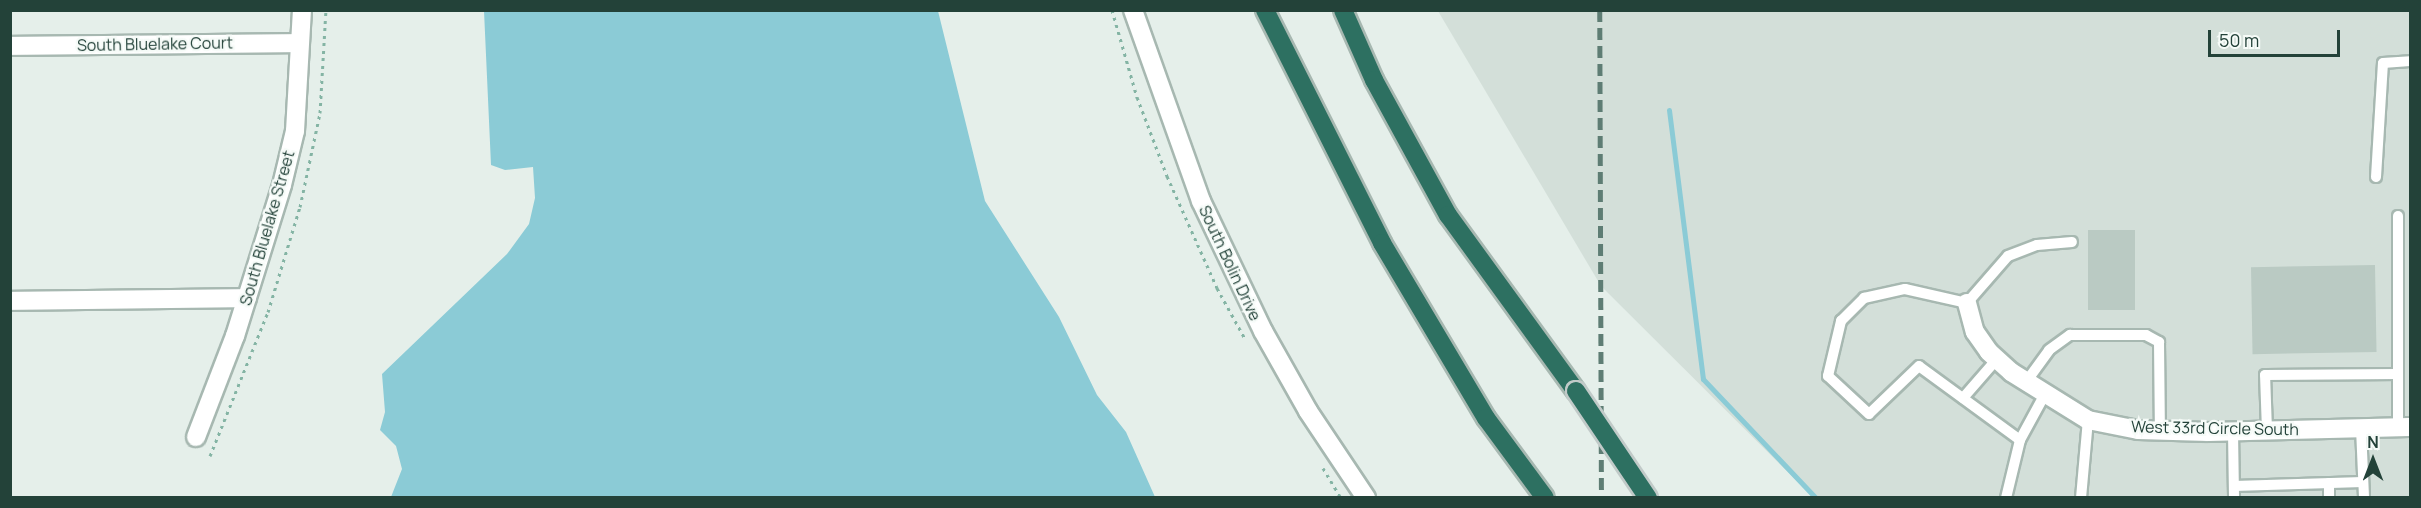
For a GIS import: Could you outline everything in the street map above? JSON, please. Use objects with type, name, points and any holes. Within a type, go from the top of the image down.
[{"type":"highway","points":[[1265,10],[1382,243],[1486,418],[1541,492]]},
{"type":"highway","points":[[1343,10],[1374,80],[1448,215],[1576,391],[1648,498]]},
{"type":"street","name":"South Bluelake Street","points":[[196,437],[247,298],[295,131],[302,10]]},
{"type":"street","name":"South Bolin Drive","points":[[1133,10],[1201,201],[1263,332],[1308,411],[1366,498]]},
{"type":"street","name":"South Bluelake Court","points":[[10,46],[299,43]]},
{"type":"street","points":[[10,301],[247,298]]},
{"type":"street","name":"West 33rd Circle South","points":[[1967,303],[1975,332],[1997,359],[2026,382],[2088,420],[2160,431],[2233,432],[2404,427]]},
{"type":"lane","points":[[2376,177],[2383,63],[2410,61]]},
{"type":"lane","points":[[2398,216],[2398,374],[2404,427]]},
{"type":"lane","points":[[2020,440],[1919,366],[1869,414],[1828,376],[1841,321],[1864,298],[1905,289],[1967,303],[2007,256],[2037,245],[2072,242]]},
{"type":"lane","points":[[2026,382],[2049,350],[2070,335],[2146,335],[2159,342],[2160,431]]},
{"type":"lane","points":[[1963,398],[1997,359]]},
{"type":"lane","points":[[2266,431],[2265,375],[2398,374]]},
{"type":"lane","points":[[2006,498],[2020,440],[2045,394]]},
{"type":"lane","points":[[2081,498],[2088,420]]},
{"type":"lane","points":[[2361,428],[2364,498]]},
{"type":"lane","points":[[2233,432],[2234,498]]},
{"type":"lane","points":[[2234,486],[2363,482]]},
{"type":"lane","points":[[2329,498],[2330,483]]},
{"type":"shaded area","points":[[1438,11],[2410,11],[2410,497],[1813,497],[1601,286]]},
{"type":"water","points":[[484,11],[938,11],[985,201],[1059,317],[1097,395],[1126,432],[1155,497],[391,497],[402,469],[396,446],[380,430],[385,412],[382,374],[507,254],[529,224],[535,198],[533,167],[505,170],[491,165]]},
{"type":"building","points":[[2088,230],[2135,230],[2135,310],[2088,310]]},
{"type":"building","points":[[2375,265],[2377,352],[2253,354],[2251,267]]},
{"type":"waterway","points":[[1669,110],[1703,379],[1816,498]]},
{"type":"railway","points":[[1600,10],[1602,498]]}]
